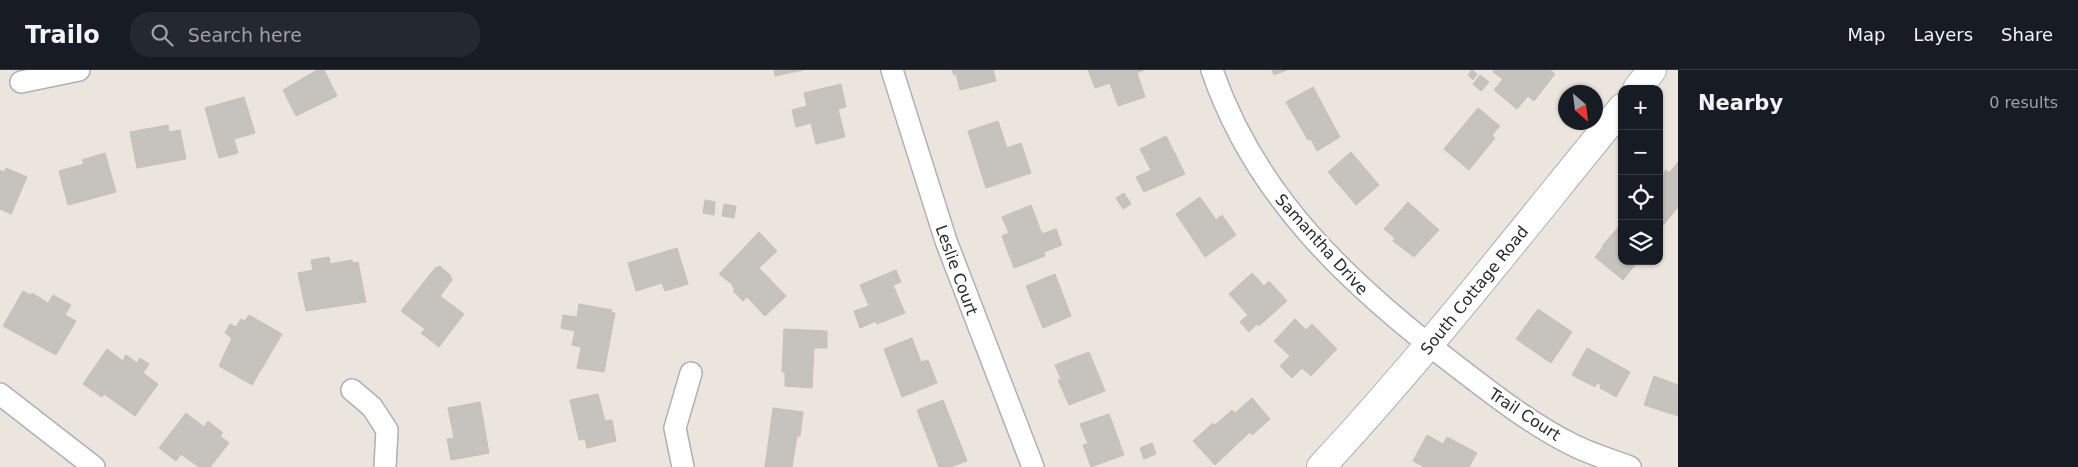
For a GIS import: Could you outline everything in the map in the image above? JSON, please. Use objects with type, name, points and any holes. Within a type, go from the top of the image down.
[{"type":"street","points":[[21,82],[79,70]]},
{"type":"street","name":"Leslie Court","points":[[892,70],[946,240],[1033,467]]},
{"type":"street","name":"Samantha Drive","points":[[1212,70],[1246,147],[1282,203],[1323,250],[1374,301],[1429,346]]},
{"type":"street","points":[[1640,85],[1652,70]]},
{"type":"street","name":"South Cottage Road","points":[[1321,467],[1429,346],[1618,113]]},
{"type":"street","name":"Trail Court","points":[[1429,346],[1511,409],[1574,445],[1630,467]]},
{"type":"street","points":[[683,467],[675,428],[691,373]]},
{"type":"street","points":[[352,390],[372,407],[387,430],[385,467]]},
{"type":"street","points":[[0,394],[94,467]]},
{"type":"building","points":[[317,70],[324,70],[337,96],[296,116],[283,90]]},
{"type":"building","points":[[774,70],[803,70],[775,76]]},
{"type":"building","points":[[952,70],[993,70],[996,81],[960,90],[956,74],[954,75]]},
{"type":"building","points":[[1088,70],[1144,70],[1137,73],[1145,97],[1118,106],[1110,83],[1095,88]]},
{"type":"building","points":[[1272,70],[1287,70],[1274,75]]},
{"type":"building","points":[[1472,70],[1477,74],[1473,80],[1468,75]]},
{"type":"building","points":[[1494,70],[1550,70],[1555,74],[1534,101],[1528,96],[1517,109],[1494,90],[1503,79],[1493,72]]},
{"type":"building","points":[[1480,75],[1489,82],[1481,91],[1473,84]]},
{"type":"building","points":[[841,84],[846,107],[838,109],[845,137],[816,144],[811,123],[796,127],[792,110],[807,106],[804,93]]},
{"type":"building","points":[[1313,87],[1340,137],[1317,151],[1311,139],[1308,140],[1286,102]]},
{"type":"building","points":[[244,97],[255,133],[234,139],[238,153],[219,158],[205,108]]},
{"type":"building","points":[[1478,108],[1500,126],[1492,135],[1495,138],[1469,170],[1444,149]]},
{"type":"building","points":[[998,121],[1007,148],[1021,143],[1031,173],[986,188],[968,131]]},
{"type":"building","points":[[168,125],[169,132],[180,130],[186,159],[137,168],[130,132]]},
{"type":"building","points":[[1166,136],[1185,174],[1144,192],[1136,177],[1151,170],[1140,149]]},
{"type":"building","points":[[1351,152],[1379,185],[1356,205],[1328,172]]},
{"type":"building","points":[[105,153],[116,192],[68,205],[59,171],[84,164],[82,160]]},
{"type":"building","points":[[1678,162],[1678,207],[1663,226],[1663,174],[1666,170],[1669,173]]},
{"type":"building","points":[[6,168],[27,177],[11,214],[0,209],[0,170],[4,172]]},
{"type":"building","points":[[1124,193],[1131,204],[1123,209],[1116,198]]},
{"type":"building","points":[[1200,197],[1216,220],[1222,215],[1236,235],[1205,257],[1176,214]]},
{"type":"building","points":[[705,200],[715,202],[714,215],[703,213]]},
{"type":"building","points":[[1408,202],[1439,230],[1414,257],[1393,241],[1395,238],[1384,229]]},
{"type":"building","points":[[724,204],[736,206],[734,218],[722,216]]},
{"type":"building","points":[[1031,205],[1042,234],[1056,229],[1062,245],[1044,252],[1045,256],[1014,268],[1002,236],[1009,233],[1002,217]]},
{"type":"building","points":[[1618,227],[1618,265],[1635,265],[1623,280],[1595,257]]},
{"type":"building","points":[[759,232],[777,251],[759,268],[786,296],[765,316],[747,297],[743,301],[733,291],[735,290],[733,285],[719,274]]},
{"type":"building","points":[[677,248],[688,284],[665,291],[662,283],[636,291],[628,263]]},
{"type":"building","points":[[329,257],[330,264],[352,260],[353,263],[358,262],[366,302],[306,311],[298,273],[313,270],[311,260]]},
{"type":"building","points":[[440,266],[450,275],[452,280],[440,296],[464,314],[439,347],[421,333],[425,329],[401,311],[435,268]]},
{"type":"building","points":[[896,270],[901,282],[893,285],[905,313],[877,324],[876,321],[860,328],[854,311],[869,306],[860,285]]},
{"type":"building","points":[[1252,273],[1264,286],[1269,281],[1287,301],[1259,326],[1257,324],[1249,332],[1240,322],[1248,315],[1229,294]]},
{"type":"building","points":[[1055,274],[1071,316],[1043,328],[1026,286]]},
{"type":"building","points":[[23,291],[30,295],[32,293],[48,303],[53,295],[71,305],[65,315],[76,321],[56,355],[3,326]]},
{"type":"building","points":[[579,304],[612,310],[611,312],[615,313],[604,372],[577,368],[581,347],[572,345],[575,331],[561,328],[563,315],[577,317]]},
{"type":"building","points":[[1538,309],[1572,332],[1551,363],[1516,339]]},
{"type":"building","points":[[249,315],[282,334],[252,385],[219,366],[232,338],[225,333],[230,324],[236,327],[241,319],[245,321]]},
{"type":"building","points":[[1295,319],[1306,330],[1312,324],[1337,349],[1311,376],[1302,368],[1292,378],[1280,366],[1290,356],[1274,341]]},
{"type":"building","points":[[784,329],[827,331],[827,348],[814,348],[812,388],[785,386],[785,372],[782,372]]},
{"type":"building","points":[[912,338],[921,362],[928,360],[937,383],[902,397],[884,349]]},
{"type":"building","points":[[1587,348],[1630,372],[1616,397],[1600,388],[1601,385],[1597,383],[1595,387],[1572,375]]},
{"type":"building","points":[[107,349],[123,361],[126,355],[137,363],[140,358],[149,364],[143,373],[158,384],[135,416],[104,394],[102,397],[83,384]]},
{"type":"building","points":[[1089,352],[1105,391],[1069,405],[1058,380],[1061,379],[1055,365]]},
{"type":"building","points":[[1654,376],[1678,385],[1678,416],[1644,405]]},
{"type":"building","points":[[598,394],[605,421],[612,420],[616,441],[587,448],[585,439],[579,440],[570,400]]},
{"type":"building","points":[[1252,398],[1270,419],[1252,435],[1250,432],[1215,465],[1193,441],[1213,423],[1215,425],[1232,410],[1235,413]]},
{"type":"building","points":[[943,400],[967,461],[950,467],[939,467],[917,410]]},
{"type":"building","points":[[480,402],[489,453],[451,460],[447,439],[454,438],[448,408]]},
{"type":"building","points":[[773,408],[803,412],[800,436],[797,436],[792,467],[765,467]]},
{"type":"building","points":[[186,413],[204,427],[208,421],[223,433],[220,436],[229,443],[210,467],[199,467],[181,454],[176,461],[159,448]]},
{"type":"building","points":[[1109,414],[1124,455],[1091,467],[1083,445],[1088,444],[1080,424]]},
{"type":"building","points":[[1427,435],[1443,444],[1447,437],[1477,453],[1469,467],[1424,467],[1413,461]]},
{"type":"building","points":[[1152,443],[1156,454],[1144,459],[1140,448]]}]
